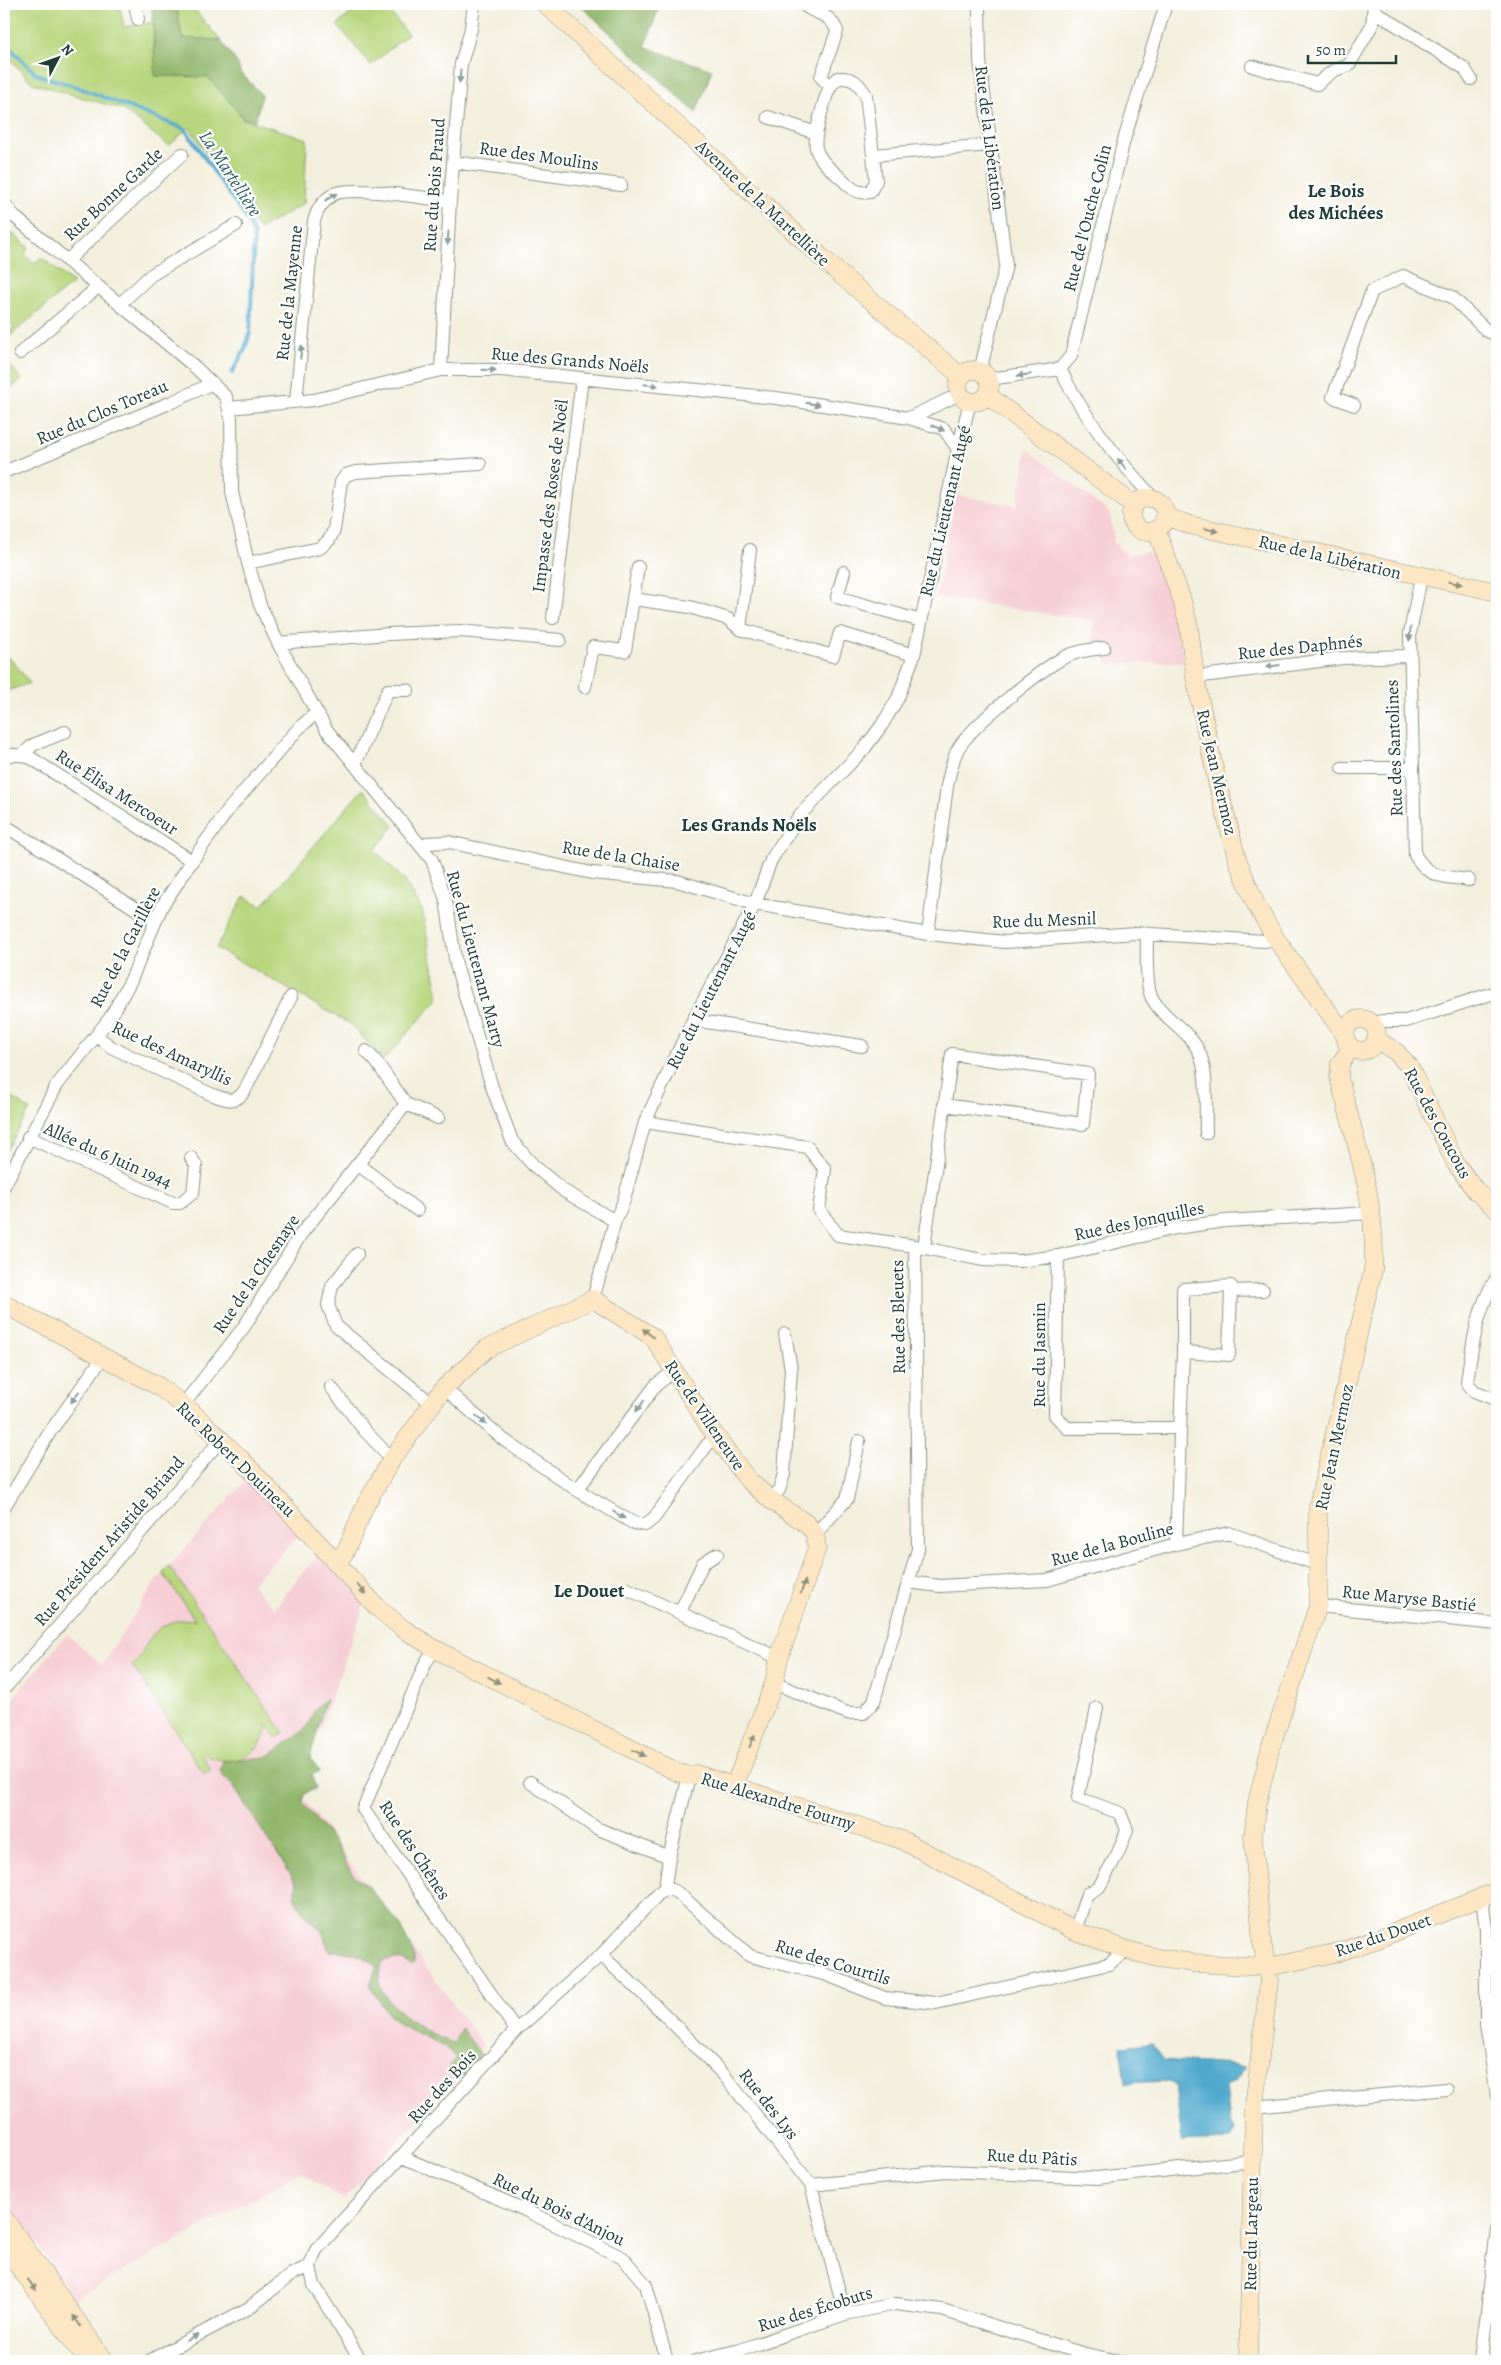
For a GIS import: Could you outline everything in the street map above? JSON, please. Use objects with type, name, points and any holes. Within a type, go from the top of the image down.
[{"type":"street","points":[[135,4],[138,18]]},
{"type":"street","name":"Rue du Bois Praud","points":[[441,370],[450,201],[461,64],[471,29],[474,4]]},
{"type":"street","name":"Avenue de la Martellière","points":[[545,4],[569,24],[802,241],[961,376]]},
{"type":"street","name":"Avenue de la Martellière","points":[[552,4],[569,24]]},
{"type":"street","points":[[803,4],[825,15],[834,24],[837,31],[821,77],[830,86]]},
{"type":"street","name":"Rue de la Libération","points":[[979,4],[980,61],[1006,272],[985,382]]},
{"type":"street","name":"Rue de l'Ouche Colin","points":[[1060,369],[1071,356],[1124,140],[1166,4]]},
{"type":"street","points":[[1252,66],[1317,84],[1333,71],[1350,65],[1372,25],[1374,7],[1464,68],[1471,79]]},
{"type":"street","points":[[838,78],[852,78],[859,84],[866,95],[876,181],[870,192],[862,193],[854,190],[819,155],[815,146],[816,133],[830,86],[838,78]]},
{"type":"street","points":[[768,117],[816,133]]},
{"type":"street","points":[[873,155],[990,145]]},
{"type":"street","name":"Rue Bonne Garde","points":[[67,261],[182,154]]},
{"type":"street","name":"Rue des Moulins","points":[[453,162],[621,185]]},
{"type":"street","name":"Rue de la Mayenne","points":[[296,401],[314,221],[320,206],[334,194],[351,191],[450,201]]},
{"type":"street","name":"Rue Bonne Garde","points":[[4,202],[16,218],[213,382],[226,398],[229,408]]},
{"type":"street","name":"Rue Bonne Garde","points":[[4,213],[16,218]]},
{"type":"street","points":[[120,304],[151,275],[236,225]]},
{"type":"street","points":[[1354,404],[1333,397],[1372,290],[1403,276],[1452,297],[1487,331],[1497,335]]},
{"type":"street","points":[[20,352],[98,287]]},
{"type":"street","points":[[985,382],[1060,369],[1071,392],[1107,446],[1156,500],[1162,507],[1160,523],[1146,532],[1137,528],[1131,517],[1134,505],[1144,498],[1156,500]]},
{"type":"street","name":"Rue des Grands Noëls","points":[[229,408],[314,400],[441,370],[501,370],[776,398],[909,418],[944,429],[958,449]]},
{"type":"street","points":[[965,398],[958,385],[961,376],[970,370],[1134,505]]},
{"type":"street","name":"Impasse des Roses de Noël","points":[[553,618],[582,378]]},
{"type":"street","name":"Rue du Clos Toreau","points":[[4,472],[172,402],[213,382]]},
{"type":"street","points":[[909,418],[965,398],[980,401],[985,382]]},
{"type":"street","name":"Rue du Lieutenant Augé","points":[[593,1299],[615,1221],[623,1203],[644,1122],[694,1020],[755,904],[772,860],[791,825],[864,749],[882,726],[898,698],[914,655],[958,449],[965,398]]},
{"type":"street","name":"Rue du Lieutenant Marty","points":[[229,408],[231,418],[232,492],[248,563],[260,605],[278,643],[316,713],[432,860],[446,900],[456,965],[492,1088],[512,1141],[533,1165],[564,1191],[615,1221]]},
{"type":"street","points":[[248,563],[320,548],[330,540],[334,530],[341,482],[346,475],[356,472],[480,464]]},
{"type":"street","name":"Rue de la Libération","points":[[1160,523],[1190,525],[1421,577],[1497,592]]},
{"type":"street","name":"Rue Jean Mermoz","points":[[1160,523],[1182,596],[1189,627],[1195,677],[1217,782],[1237,859],[1256,905],[1276,939],[1318,999],[1349,1035],[1340,1064],[1340,1077],[1372,1213],[1374,1233],[1373,1270],[1318,1505],[1318,1606],[1271,1746],[1257,1803],[1253,1836],[1266,1967]]},
{"type":"street","points":[[740,629],[750,550]]},
{"type":"street","points":[[585,687],[593,647],[625,651],[638,567]]},
{"type":"street","name":"Rue du Lieutenant Augé","points":[[844,572],[837,597],[921,621]]},
{"type":"street","name":"Rue des Santolines","points":[[1421,577],[1410,633],[1409,656],[1415,855],[1422,867],[1433,875],[1469,880]]},
{"type":"street","points":[[633,599],[690,607],[728,618],[740,629],[833,656],[840,632],[914,655]]},
{"type":"street","points":[[278,643],[389,634],[460,631],[560,640]]},
{"type":"street","points":[[928,934],[947,786],[952,761],[959,748],[971,732],[1038,673],[1079,651],[1104,648]]},
{"type":"street","name":"Rue des Daphnés","points":[[1195,677],[1343,658],[1409,656]]},
{"type":"street","points":[[355,764],[388,690],[408,690]]},
{"type":"street","name":"Rue de la Garillère","points":[[4,1186],[28,1137],[57,1085],[110,1018],[131,980],[162,906],[228,810],[298,729],[316,713]]},
{"type":"street","name":"Rue Élisa Mercoeur","points":[[22,755],[33,745],[65,732]]},
{"type":"street","name":"Rue Élisa Mercoeur","points":[[4,755],[22,755],[40,763],[192,861]]},
{"type":"street","points":[[1342,768],[1412,768]]},
{"type":"street","points":[[4,825],[155,921]]},
{"type":"street","name":"Rue de la Chaise","points":[[422,846],[427,842],[448,842],[592,873],[677,881],[755,904]]},
{"type":"street","name":"Rue du Mesnil","points":[[755,904],[928,934],[1005,942],[1147,934],[1264,941],[1276,939]]},
{"type":"street","points":[[1147,934],[1149,988],[1152,998],[1160,1008],[1185,1030],[1200,1055],[1204,1066],[1206,1133]]},
{"type":"street","points":[[1375,1032],[1361,1019],[1349,1035],[1360,1051],[1367,1050],[1382,1021],[1406,1021],[1497,992]]},
{"type":"street","name":"Rue des Amaryllis","points":[[97,1036],[111,1047],[213,1095],[227,1101],[234,1100],[242,1096],[246,1090],[291,997]]},
{"type":"street","points":[[694,1020],[862,1046]]},
{"type":"street","name":"Rue des Coucous","points":[[1375,1032],[1409,1066],[1456,1164],[1468,1182],[1497,1210]]},
{"type":"street","points":[[366,1051],[375,1060],[406,1104],[438,1118]]},
{"type":"street","points":[[919,1246],[952,1054],[1088,1074],[1083,1124],[944,1105]]},
{"type":"street","name":"Rue de la Chesnaye","points":[[183,1405],[244,1327],[302,1234],[406,1104]]},
{"type":"street","name":"Rue des Bleuets","points":[[644,1122],[807,1147],[825,1170],[819,1210],[838,1235],[919,1246],[919,1540],[874,1701],[864,1713],[847,1714],[774,1683]]},
{"type":"street","name":"Allée du 6 Juin 1944","points":[[28,1137],[173,1203],[180,1203],[193,1193],[196,1165],[191,1158]]},
{"type":"street","points":[[359,1165],[417,1210]]},
{"type":"street","name":"Rue des Jonquilles","points":[[919,1246],[982,1260],[1020,1261],[1058,1256],[1176,1228],[1225,1221],[1372,1213]]},
{"type":"street","points":[[357,1254],[332,1286],[328,1305],[336,1326],[431,1403]]},
{"type":"street","name":"Rue du Jasmin","points":[[1058,1256],[1055,1415],[1067,1428],[1179,1428]]},
{"type":"street","points":[[1497,1278],[1484,1302],[1467,1382],[1474,1391],[1497,1400]]},
{"type":"street","points":[[1176,1544],[1183,1352],[1183,1289],[1231,1286],[1228,1355],[1183,1352]]},
{"type":"street","points":[[1230,1291],[1263,1290]]},
{"type":"street","points":[[333,1557],[347,1543],[366,1504],[392,1459],[431,1403],[444,1388],[486,1349],[502,1337],[593,1299]]},
{"type":"street","name":"Rue de Villeneuve","points":[[593,1299],[653,1337],[716,1438],[753,1486],[807,1524],[815,1534]]},
{"type":"street","name":"Rue Robert Douineau","points":[[4,1304],[158,1386],[183,1405],[221,1440],[333,1557]]},
{"type":"street","points":[[771,1500],[779,1490],[784,1474],[791,1369],[785,1334]]},
{"type":"street","points":[[4,1507],[50,1432],[103,1357]]},
{"type":"street","points":[[578,1490],[656,1385],[674,1371]]},
{"type":"street","points":[[332,1388],[365,1431],[392,1459]]},
{"type":"street","points":[[444,1388],[504,1440],[578,1490],[634,1523],[645,1525],[654,1518],[707,1445],[716,1438]]},
{"type":"street","name":"Rue Président Aristide Briand","points":[[4,1689],[221,1440]]},
{"type":"street","points":[[734,1787],[774,1683],[779,1658],[816,1548],[815,1534],[847,1499],[859,1441]]},
{"type":"street","name":"Rue de la Bouline","points":[[908,1582],[940,1586],[1047,1580],[1176,1544],[1229,1533],[1319,1565]]},
{"type":"street","points":[[680,1612],[702,1563],[717,1554]]},
{"type":"street","name":"Rue Alexandre Fourny","points":[[333,1557],[377,1607],[402,1628],[434,1649],[579,1724],[689,1776],[696,1774],[902,1840],[1075,1931],[1127,1950],[1158,1958],[1194,1963],[1266,1967]]},
{"type":"street","points":[[625,1588],[779,1658]]},
{"type":"street","name":"Rue Maryse Bastié","points":[[1318,1606],[1497,1624]]},
{"type":"street","name":"Rue des Chênes","points":[[434,1649],[426,1662],[363,1809],[516,2030]]},
{"type":"street","points":[[1075,1931],[1087,1894],[1099,1887],[1118,1853],[1127,1830],[1120,1813],[1078,1798],[1097,1708]]},
{"type":"street","points":[[666,1886],[669,1857],[689,1776]]},
{"type":"street","points":[[530,1782],[596,1828],[669,1857]]},
{"type":"street","name":"Rue des Bois","points":[[310,2266],[316,2250],[516,2030],[601,1955],[666,1886]]},
{"type":"street","name":"Rue des Courtils","points":[[666,1886],[678,1893],[750,1956],[827,1975],[885,1998],[936,2003],[1109,1964],[1127,1950]]},
{"type":"street","points":[[1490,1895],[1486,1928],[1486,2024],[1497,2096]]},
{"type":"street","name":"Rue du Douet","points":[[1266,1967],[1347,1949],[1490,1895]]},
{"type":"street","name":"Rue des Lys","points":[[601,1955],[654,2004],[724,2075],[810,2185],[845,2314]]},
{"type":"street","name":"Rue du Largeau","points":[[1248,2361],[1253,2220],[1252,2161],[1254,2107],[1269,1981],[1266,1967]]},
{"type":"street","points":[[1254,2107],[1446,2089]]},
{"type":"street","name":"Rue du Bois d'Anjou","points":[[402,2157],[523,2209],[622,2258],[646,2285],[667,2361]]},
{"type":"street","name":"Rue du Pâtis","points":[[810,2185],[946,2171],[1097,2178],[1252,2161]]},
{"type":"street","points":[[4,2218],[105,2361]]},
{"type":"street","points":[[1481,2361],[1497,2229]]},
{"type":"street","points":[[4,2246],[87,2361]]},
{"type":"street","points":[[149,2361],[249,2308],[292,2274],[310,2266],[314,2285],[361,2361]]},
{"type":"street","name":"Rue des Écobuts","points":[[695,2361],[741,2356],[845,2314],[896,2304],[942,2310],[1081,2353],[1119,2361]]},
{"type":"shaded area","points":[[1027,449],[1110,513],[1114,543],[1127,555],[1147,552],[1159,561],[1172,603],[1184,662],[1110,664],[1092,646],[1094,621],[936,597],[956,495],[1017,506]]},
{"type":"shaded area","points":[[248,1478],[300,1534],[251,1585],[275,1609],[300,1575],[321,1554],[366,1601],[298,1790],[484,2047],[344,2200],[301,2172],[74,2299],[4,2196],[4,1709],[67,1634],[102,1665],[156,1581]]},
{"type":"green space","points":[[4,4],[98,4],[120,8],[124,27],[154,22],[153,39],[156,76],[209,77],[244,119],[307,139],[304,203],[259,230],[189,127],[169,146],[122,109],[32,83],[4,52]]},
{"type":"green space","points":[[151,4],[176,4],[182,38],[220,40],[238,64],[240,72],[262,95],[255,121],[244,119],[208,77],[155,76]]},
{"type":"green space","points":[[176,4],[190,4],[220,40],[182,38]]},
{"type":"green space","points":[[362,4],[383,4],[408,34],[371,65],[337,25]]},
{"type":"green space","points":[[579,4],[660,4],[645,47],[712,70],[696,113]]},
{"type":"green space","points":[[12,233],[29,248],[24,254],[34,264],[42,258],[73,283],[4,341],[4,336],[14,328],[4,316],[4,234]]},
{"type":"green space","points":[[4,358],[22,380],[4,393]]},
{"type":"green space","points":[[10,658],[30,683],[4,692],[4,660]]},
{"type":"green space","points":[[363,789],[394,826],[375,850],[405,881],[422,910],[439,998],[384,1060],[350,1024],[216,948],[244,896],[262,906]]},
{"type":"green space","points":[[4,1092],[30,1110],[4,1155]]},
{"type":"green space","points":[[169,1566],[284,1733],[276,1738],[267,1725],[259,1745],[244,1757],[235,1760],[214,1758],[204,1754],[202,1756],[211,1769],[204,1774],[132,1665],[140,1658],[149,1639],[160,1628],[180,1620],[195,1620],[163,1573]]},
{"type":"green space","points":[[326,1698],[310,1758],[320,1771],[311,1775],[316,1788],[304,1794],[303,1804],[336,1844],[353,1875],[367,1885],[400,1925],[414,1955],[414,1964],[411,1965],[397,1959],[382,1962],[381,1989],[393,2005],[403,2014],[435,2036],[454,2043],[461,2028],[480,2053],[478,2066],[468,2075],[458,2074],[449,2066],[456,2058],[450,2051],[407,2028],[388,2014],[370,1985],[377,1966],[367,1959],[354,1954],[342,1951],[329,1951],[322,1931],[306,1916],[294,1897],[297,1884],[233,1786],[220,1773],[223,1761],[267,1757],[303,1731],[315,1709]]},
{"type":"water","points":[[1152,2043],[1163,2060],[1246,2066],[1235,2081],[1226,2087],[1230,2122],[1235,2130],[1230,2140],[1182,2142],[1175,2084],[1169,2081],[1125,2083],[1120,2046]]},
{"type":"waterway","name":"La Martellière","points":[[4,42],[36,74],[77,87],[185,129],[248,221],[254,235],[250,333],[244,351],[232,373]]},
{"type":"district","name":"Le Bois des Michées","points":[[1336,201]]},
{"type":"district","name":"Les Grands Noëls","points":[[749,824]]},
{"type":"district","name":"Le Douet","points":[[589,1590]]}]
